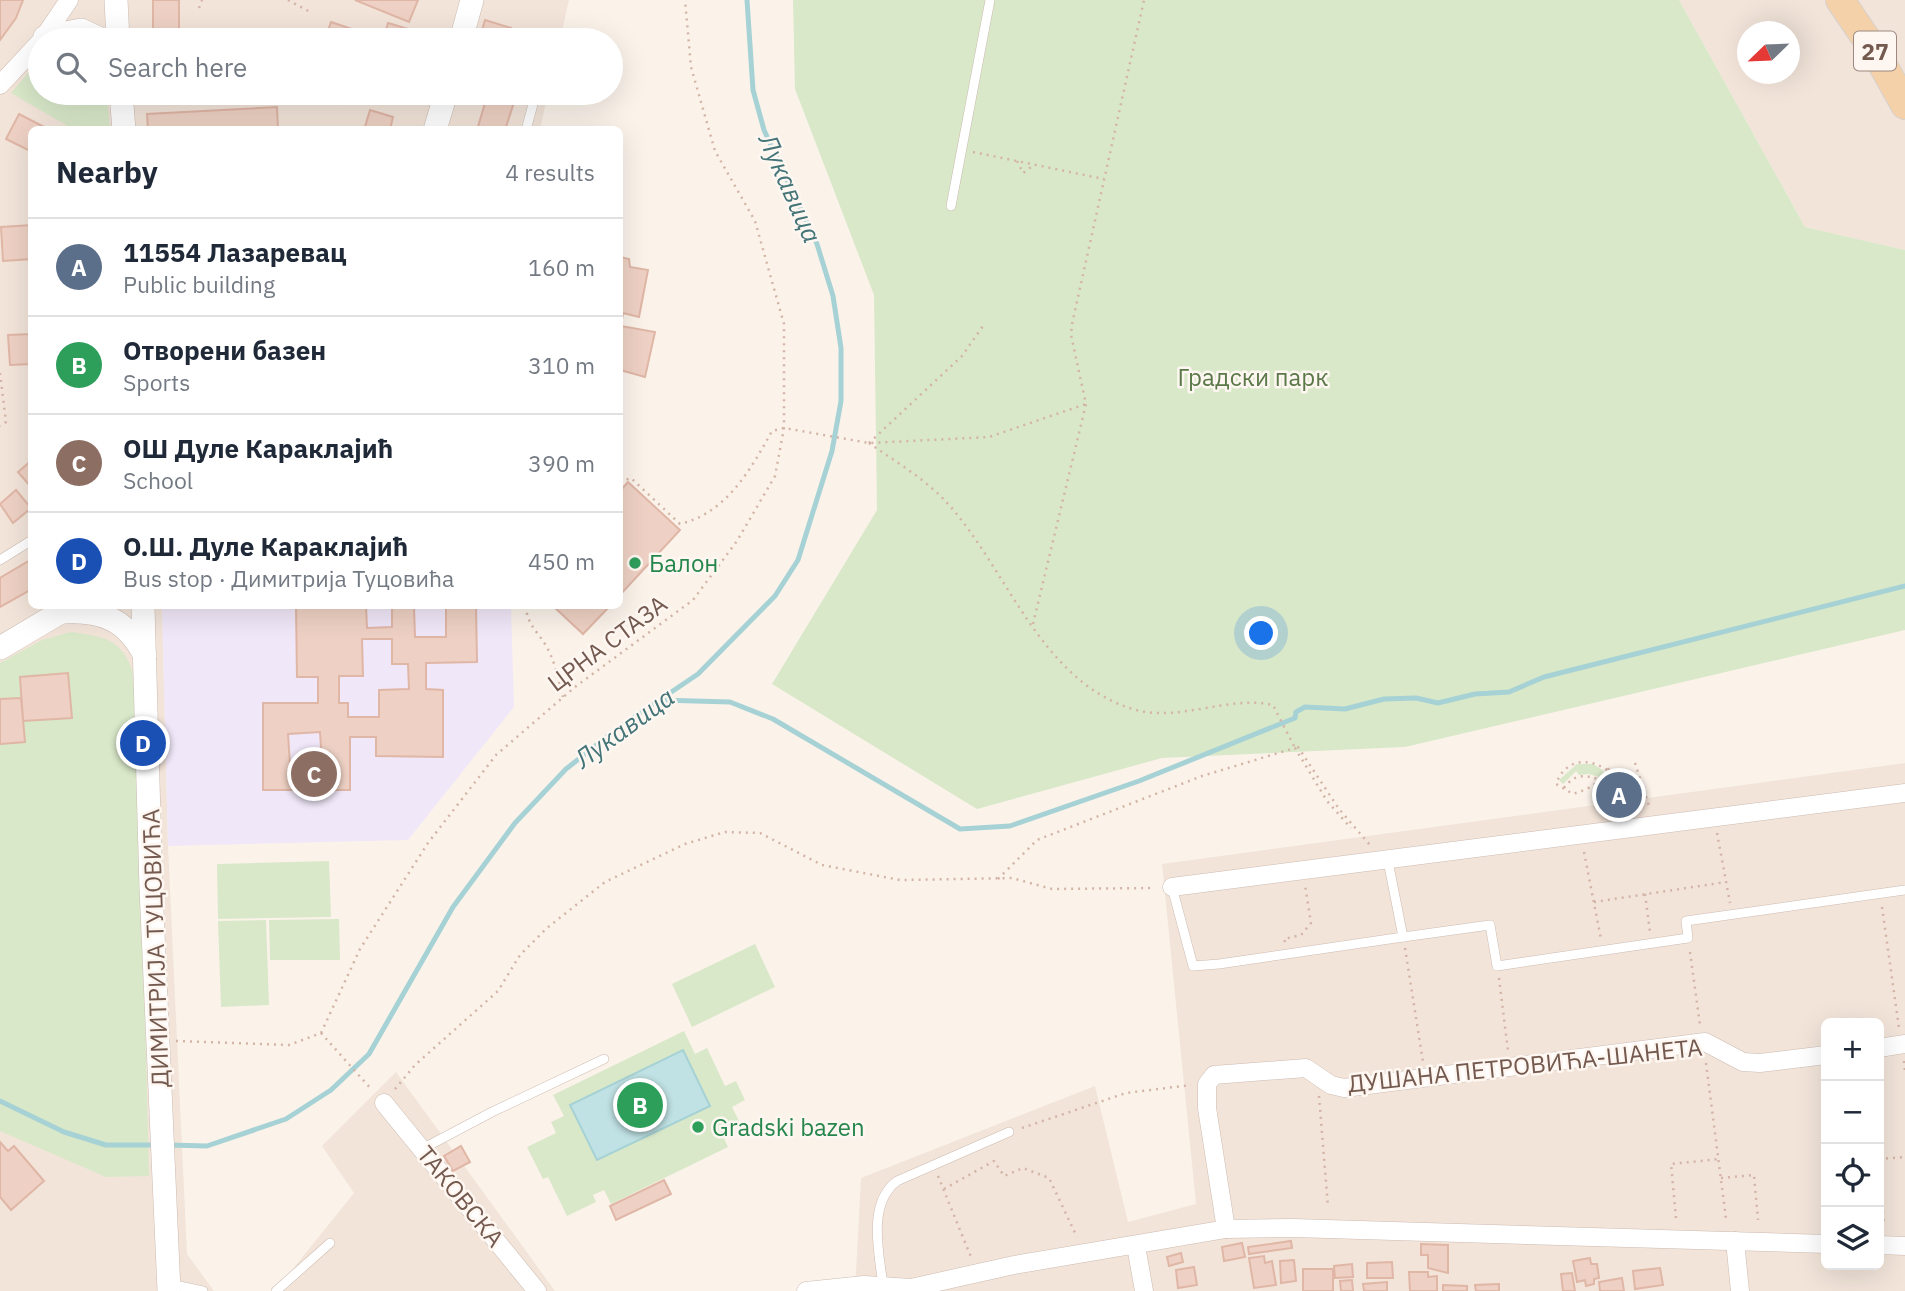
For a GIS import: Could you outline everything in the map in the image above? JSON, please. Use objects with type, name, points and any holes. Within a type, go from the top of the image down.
[{"type":"main road","name":"27","points":[[1840,0],[1876,52],[1905,105]]},
{"type":"street","points":[[50,28],[69,0]]},
{"type":"street","points":[[116,0],[117,28]]},
{"type":"street","points":[[463,28],[467,2]]},
{"type":"street","points":[[0,85],[28,55]]},
{"type":"street","points":[[122,105],[124,126]]},
{"type":"street","points":[[436,126],[442,105]]},
{"type":"street","points":[[0,648],[68,609],[112,616],[131,633],[145,656]]},
{"type":"street","name":"ДИМИТРИЈА ТУЦОВИЋА","points":[[143,609],[169,1287]]},
{"type":"street","points":[[1172,887],[1905,793]]},
{"type":"street","points":[[1884,1046],[1902,1038]]},
{"type":"street","name":"ДУШАНА ПЕТРОВИЋА-ШАНЕТА","points":[[1207,1084],[1214,1075],[1306,1068],[1331,1084],[1344,1088],[1705,1042],[1743,1062],[1760,1063],[1821,1056]]},
{"type":"street","points":[[1207,1084],[1207,1108],[1226,1229]]},
{"type":"street","name":"ТАКОВСКА","points":[[384,1103],[537,1291]]},
{"type":"street","points":[[806,1291],[883,1286],[911,1288],[1226,1229],[1294,1228],[1821,1244]]},
{"type":"street","points":[[1735,1241],[1740,1291]]},
{"type":"street","points":[[1884,1245],[1905,1246]]},
{"type":"street","points":[[1136,1246],[1144,1291]]},
{"type":"lane","points":[[951,206],[990,0]]},
{"type":"lane","points":[[527,126],[533,105]]},
{"type":"lane","points":[[0,561],[28,543]]},
{"type":"lane","points":[[1388,861],[1403,937]]},
{"type":"lane","points":[[1172,887],[1193,966],[1490,925],[1497,966],[1688,938],[1686,920],[1905,890]]},
{"type":"lane","points":[[422,1149],[492,1112],[604,1059]]},
{"type":"lane","points":[[883,1286],[878,1222],[881,1203],[888,1190],[897,1181],[1009,1132]]},
{"type":"lane","points":[[276,1291],[330,1243]]},
{"type":"lane","points":[[169,1287],[203,1291]]},
{"type":"path","points":[[199,8],[202,0]]},
{"type":"path","points":[[288,0],[312,13]]},
{"type":"path","name":"ЦРНА СТАЗА","points":[[321,1032],[360,949],[428,843],[496,755],[563,697],[693,600],[737,541],[775,476],[784,428],[784,324],[755,221],[715,151],[691,67],[685,0]]},
{"type":"path","points":[[1033,624],[1086,404],[1071,330],[1144,0]]},
{"type":"path","points":[[962,149],[1104,180]]},
{"type":"path","points":[[1017,161],[1023,173],[1034,165]]},
{"type":"path","points":[[869,443],[962,356],[983,326]]},
{"type":"path","points":[[0,373],[6,422],[0,426]]},
{"type":"path","points":[[623,481],[631,478],[680,524],[697,520],[716,510],[757,460],[772,431],[784,428],[869,443],[989,437],[1086,404]]},
{"type":"path","points":[[869,443],[913,473],[948,503],[984,547],[1033,624],[1063,664],[1084,684],[1111,700],[1136,710],[1157,713],[1273,705],[1294,747]]},
{"type":"path","points":[[526,609],[530,626],[544,643],[554,663],[563,697]]},
{"type":"path","points":[[998,879],[1037,840],[1202,776],[1294,747],[1298,747],[1357,832],[1388,861]]},
{"type":"path","points":[[1595,763],[1608,769],[1600,780],[1596,786],[1573,794],[1556,784],[1564,770],[1573,764],[1595,763]]},
{"type":"path","points":[[1635,763],[1651,809],[1638,812]]},
{"type":"path","points":[[1564,788],[1578,776],[1586,775],[1600,780]]},
{"type":"path","points":[[1716,827],[1732,914]]},
{"type":"path","points":[[384,1103],[415,1065],[498,991],[520,955],[547,928],[605,882],[685,844],[725,832],[760,833],[822,864],[900,880],[1012,878],[1052,889],[1172,887]]},
{"type":"path","points":[[1583,844],[1603,949]]},
{"type":"path","points":[[1286,955],[1284,939],[1300,935],[1311,922],[1303,879]]},
{"type":"path","points":[[1594,902],[1726,882]]},
{"type":"path","points":[[1880,893],[1902,1038]]},
{"type":"path","points":[[1645,894],[1652,943]]},
{"type":"path","points":[[1403,937],[1424,1066]]},
{"type":"path","points":[[1688,938],[1700,1025]]},
{"type":"path","points":[[1497,966],[1509,1055]]},
{"type":"path","points":[[159,1041],[289,1045],[321,1032],[369,1087]]},
{"type":"path","points":[[1705,1056],[1726,1219]]},
{"type":"path","points":[[1009,1132],[1126,1093],[1207,1084]]},
{"type":"path","points":[[1320,1094],[1318,1100],[1328,1207]]},
{"type":"path","points":[[1884,1159],[1905,1157]]},
{"type":"path","points":[[1676,1218],[1671,1164],[1719,1159]]},
{"type":"path","points":[[944,1189],[994,1161],[1004,1176],[1023,1168],[1049,1178],[1080,1243]]},
{"type":"path","points":[[934,1166],[976,1275]]},
{"type":"path","points":[[1721,1178],[1754,1175],[1758,1220]]},
{"type":"shaded area","points":[[0,0],[569,0],[563,28],[28,28],[28,105],[545,105],[541,126],[28,126],[28,609],[162,609],[168,846],[187,1254],[214,1291],[0,1291]]},
{"type":"shaded area","points":[[1679,0],[1905,0],[1905,250],[1805,227]]},
{"type":"shaded area","points":[[162,609],[511,609],[514,707],[408,840],[168,846]]},
{"type":"shaded area","points":[[1905,763],[1905,1291],[855,1291],[861,1178],[1095,1086],[1128,1222],[1196,1204],[1162,864]]},
{"type":"shaded area","points":[[396,1072],[555,1291],[275,1291],[354,1193],[322,1146]]},
{"type":"green space","name":"Градски парк","points":[[793,0],[1679,0],[1805,227],[1905,250],[1905,630],[1405,747],[1162,758],[977,809],[772,684],[877,510],[874,295],[795,89]]},
{"type":"green space","points":[[28,73],[28,103],[11,93]]},
{"type":"green space","points":[[32,105],[108,105],[110,126],[68,126]]},
{"type":"green space","points":[[71,632],[98,637],[115,644],[122,650],[137,683],[149,1176],[106,1177],[0,1131],[0,663],[42,640]]},
{"type":"green space","points":[[1577,764],[1593,764],[1604,771],[1599,777],[1579,775],[1576,771],[1563,784],[1559,780]]},
{"type":"green space","points":[[329,861],[331,917],[218,919],[217,864]]},
{"type":"green space","points":[[339,919],[340,960],[270,960],[269,920]]},
{"type":"green space","points":[[266,920],[269,1005],[221,1007],[218,921]]},
{"type":"green space","points":[[755,944],[775,987],[692,1027],[672,984]]},
{"type":"green space","name":"Gradski bazen","points":[[684,1031],[695,1054],[707,1048],[725,1086],[736,1081],[745,1100],[732,1107],[740,1123],[721,1132],[728,1147],[611,1204],[604,1190],[593,1195],[596,1202],[567,1216],[548,1177],[543,1179],[527,1147],[556,1133],[551,1122],[564,1116],[553,1095]]},
{"type":"water","points":[[683,1050],[710,1106],[597,1160],[570,1105]]},
{"type":"building","points":[[0,0],[23,0],[16,18],[0,40]]},
{"type":"building","points":[[153,0],[179,0],[179,28],[153,28]]},
{"type":"building","points":[[355,0],[418,0],[409,22]]},
{"type":"building","points":[[485,20],[511,28],[483,28]]},
{"type":"building","points":[[331,22],[349,28],[329,28]]},
{"type":"building","points":[[388,23],[405,28],[387,28]]},
{"type":"building","points":[[484,105],[513,105],[506,126],[478,126]]},
{"type":"building","points":[[277,107],[278,126],[148,126],[147,114]]},
{"type":"building","points":[[370,110],[393,117],[391,126],[365,126]]},
{"type":"building","points":[[19,114],[42,126],[28,126],[28,150],[6,139]]},
{"type":"building","points":[[28,225],[28,259],[3,261],[1,227]]},
{"type":"building","points":[[623,258],[629,259],[630,267],[648,270],[639,317],[623,313]]},
{"type":"building","points":[[623,326],[655,332],[645,377],[623,371]]},
{"type":"building","points":[[28,334],[28,364],[10,365],[8,335]]},
{"type":"building","points":[[28,463],[28,483],[18,472]]},
{"type":"building","name":"Балон","points":[[628,482],[680,530],[623,592],[623,488]]},
{"type":"building","points":[[16,490],[28,504],[28,510],[13,523],[0,504]]},
{"type":"building","points":[[28,561],[28,591],[0,607],[0,578]]},
{"type":"building","points":[[296,609],[366,609],[367,628],[392,627],[392,609],[414,609],[415,637],[446,637],[446,609],[476,609],[477,662],[426,663],[426,689],[443,690],[443,757],[376,756],[376,737],[350,737],[350,790],[263,790],[263,703],[318,703],[318,677],[297,677]],"holes":[[[362,639],[392,639],[392,664],[408,664],[409,689],[379,690],[379,717],[348,717],[348,703],[339,703],[339,676],[363,676]],[[320,732],[322,763],[290,765],[288,734]]]},
{"type":"building","name":"Балон","points":[[556,609],[607,609],[583,634]]},
{"type":"building","points":[[68,673],[72,718],[23,721],[20,677]]},
{"type":"building","points":[[21,698],[25,742],[0,744],[0,699]]},
{"type":"building","points":[[0,1142],[8,1151],[14,1146],[44,1181],[11,1210],[0,1197]]},
{"type":"building","points":[[461,1146],[470,1162],[453,1171],[444,1156]]},
{"type":"building","name":"Gradski bazen","points":[[664,1180],[671,1194],[616,1220],[610,1206]]},
{"type":"building","points":[[1291,1241],[1292,1248],[1249,1254],[1248,1247]]},
{"type":"building","points":[[1242,1243],[1245,1257],[1224,1261],[1222,1247]]},
{"type":"building","points":[[1421,1244],[1448,1245],[1448,1273],[1428,1268],[1428,1255],[1421,1255]]},
{"type":"building","points":[[1181,1253],[1183,1262],[1169,1266],[1167,1257]]},
{"type":"building","points":[[1264,1256],[1265,1263],[1272,1261],[1276,1285],[1254,1288],[1249,1258]]},
{"type":"building","points":[[1590,1258],[1591,1264],[1597,1264],[1599,1278],[1594,1279],[1594,1284],[1586,1286],[1585,1280],[1577,1282],[1573,1261]]},
{"type":"building","points":[[1294,1260],[1296,1281],[1281,1283],[1280,1261]]},
{"type":"building","points":[[1392,1262],[1393,1278],[1367,1278],[1367,1263]]},
{"type":"building","points":[[1352,1264],[1353,1277],[1335,1278],[1334,1266]]},
{"type":"building","points":[[1194,1267],[1197,1285],[1178,1288],[1176,1270]]},
{"type":"building","points":[[1660,1268],[1663,1285],[1635,1289],[1633,1271]]},
{"type":"building","points":[[1303,1269],[1333,1269],[1333,1291],[1303,1291]]},
{"type":"building","points":[[1409,1272],[1428,1272],[1428,1277],[1437,1276],[1437,1291],[1410,1291]]},
{"type":"building","points":[[1572,1273],[1575,1291],[1563,1291],[1561,1274]]},
{"type":"building","points":[[1622,1278],[1624,1291],[1600,1291],[1599,1282]]},
{"type":"building","points":[[1352,1280],[1353,1291],[1341,1291],[1340,1281]]},
{"type":"building","points":[[1387,1282],[1387,1291],[1364,1291],[1363,1284]]},
{"type":"building","points":[[1499,1284],[1499,1291],[1476,1291],[1475,1285]]},
{"type":"building","points":[[1443,1285],[1467,1286],[1467,1291],[1443,1291]]},
{"type":"waterway","name":"Лукавица","points":[[168,1145],[207,1146],[286,1119],[331,1090],[369,1054],[453,907],[515,823],[566,769],[618,728],[698,674],[775,596],[798,560],[832,451],[841,401],[841,348],[833,296],[817,244],[764,130],[753,90],[747,0]]},
{"type":"waterway","points":[[659,700],[730,702],[773,719],[960,829],[1010,826],[1139,781],[1295,718],[1296,712],[1305,707],[1345,709],[1384,699],[1416,698],[1438,703],[1475,694],[1509,692],[1544,677],[1905,586]]},
{"type":"waterway","name":"Лукавица","points":[[0,1101],[64,1132],[106,1145],[155,1145]]},
{"type":"place","name":"Балон","points":[[635,563]]},
{"type":"place","name":"О.Ш. Дуле Караклајић","points":[[143,743]]},
{"type":"place","name":"ОШ Дуле Караклајић","points":[[314,774]]},
{"type":"place","name":"11554 Лазаревац","points":[[1619,795]]},
{"type":"place","name":"Отворени базен","points":[[640,1105]]},
{"type":"place","name":"Gradski bazen","points":[[698,1127]]}]
